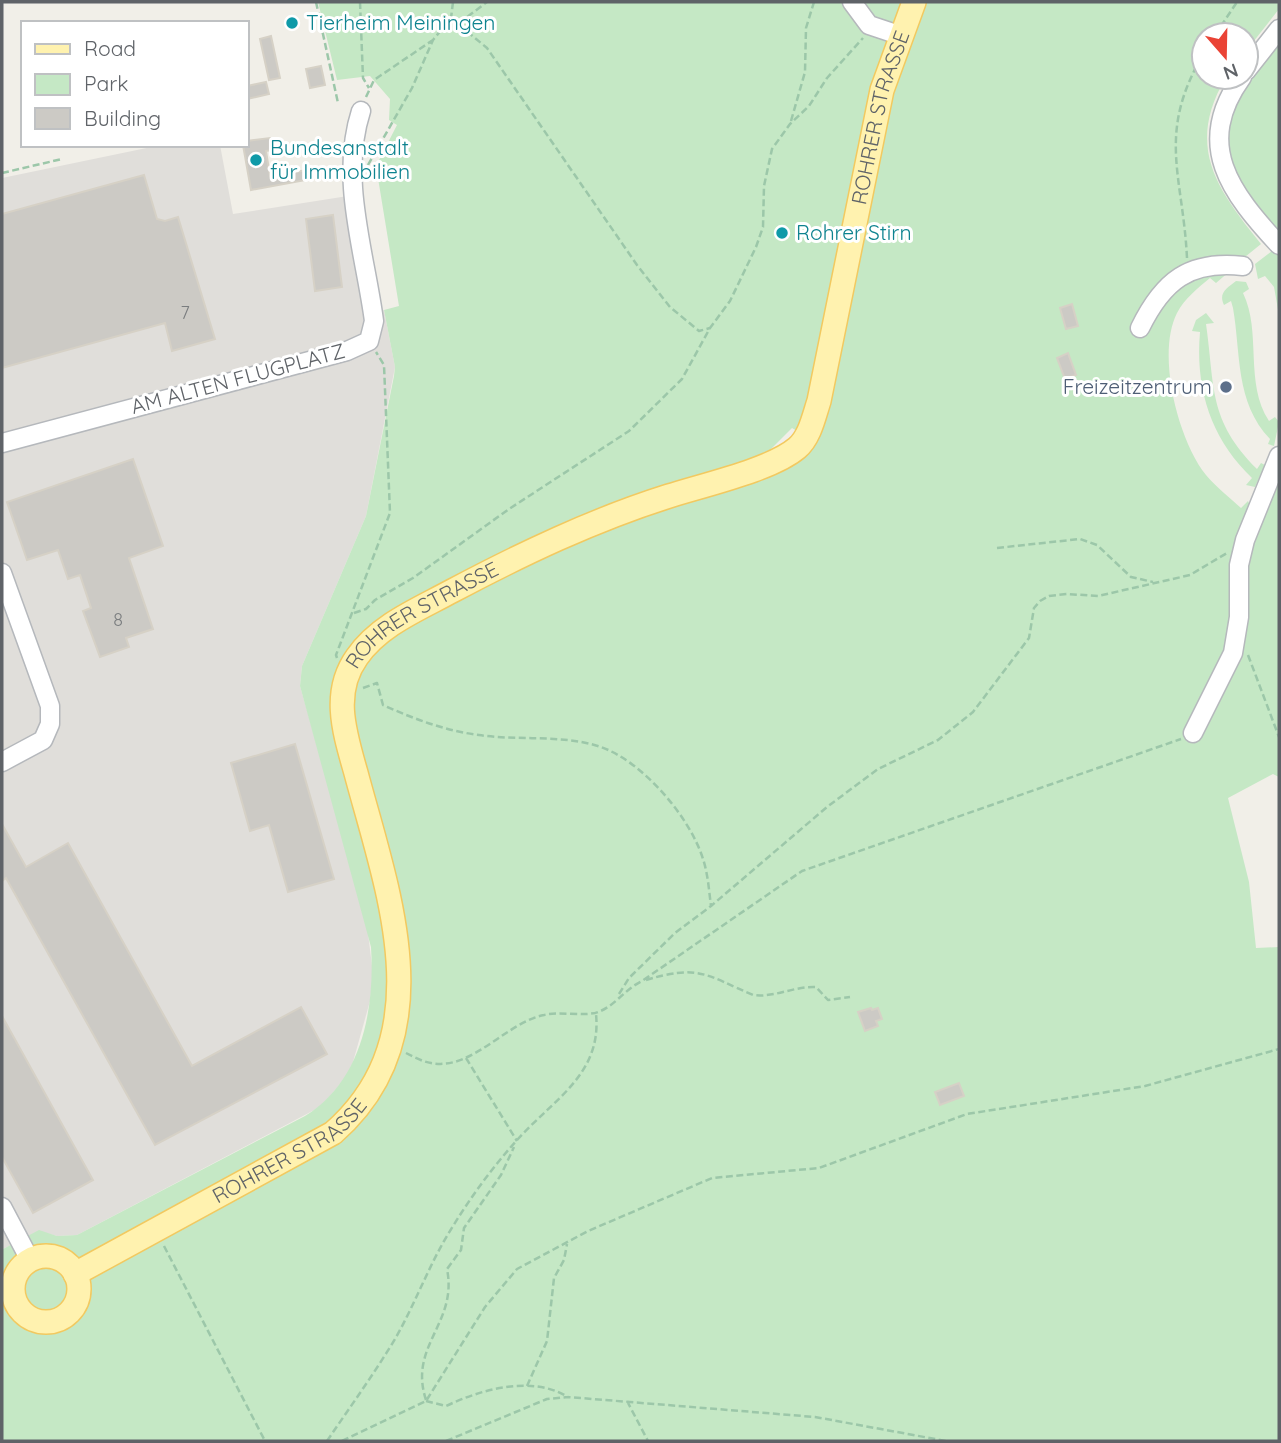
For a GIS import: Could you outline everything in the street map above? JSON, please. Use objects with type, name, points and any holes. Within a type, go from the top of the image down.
[{"type":"main road","name":"ROHRER STRASSE","points":[[75,1274],[333,1133],[354,1115],[373,1088],[390,1047],[400,986],[398,942],[381,861],[342,719],[343,691],[349,672],[365,647],[389,627],[510,561],[576,530],[642,504],[777,460],[799,447],[811,426],[819,401],[882,90],[899,36],[914,2]]},
{"type":"main road","points":[[51,1256],[67,1263],[75,1274],[79,1298],[65,1317],[50,1323],[39,1322],[9,1310],[15,1276],[30,1260],[51,1256]]},
{"type":"street","points":[[852,2],[869,25],[899,36]]},
{"type":"street","points":[[1260,53],[1279,29]]},
{"type":"street","points":[[1234,91],[1220,124],[1221,156],[1232,188],[1279,245]]},
{"type":"street","name":"AM ALTEN FLUGPLATZ","points":[[2,443],[347,351],[369,341],[374,321],[352,170],[356,128],[361,111]]},
{"type":"street","points":[[1140,328],[1164,289],[1194,270],[1219,265],[1243,266]]},
{"type":"street","points":[[1193,733],[1225,674],[1237,632],[1239,565],[1244,540],[1279,456]]},
{"type":"street","points":[[2,573],[51,715],[43,740],[2,762]]},
{"type":"street","points":[[2,1207],[30,1260]]},
{"type":"path","points":[[316,2],[338,103]]},
{"type":"path","points":[[360,2],[363,78],[369,88]]},
{"type":"path","points":[[352,170],[369,165],[412,88],[433,40],[451,18],[453,2]]},
{"type":"path","points":[[459,23],[487,2]]},
{"type":"path","points":[[790,124],[805,72],[806,28],[814,2]]},
{"type":"path","points":[[1224,21],[1237,2]]},
{"type":"path","points":[[451,18],[487,48],[637,265],[670,307],[699,331],[710,328]]},
{"type":"path","points":[[352,613],[366,609],[375,600],[412,579],[509,509],[628,431],[682,379],[710,328],[730,301],[756,247],[762,227],[766,168],[772,149],[790,124],[809,106],[827,78],[851,54],[869,25]]},
{"type":"path","points":[[361,111],[374,80],[433,40]]},
{"type":"path","points":[[1190,83],[1180,104],[1174,137],[1187,257],[1194,270]]},
{"type":"path","points":[[2,173],[62,159]]},
{"type":"path","points":[[369,341],[384,365],[383,402],[390,506],[384,536],[336,655],[349,672],[353,688],[362,689],[377,683],[383,705],[445,729],[481,736],[573,741],[602,747],[631,764],[652,780],[686,826],[703,858],[711,906]]},
{"type":"path","points":[[997,548],[1080,539],[1097,545],[1131,577],[1158,583]]},
{"type":"path","points":[[616,999],[629,978],[675,933],[848,792],[878,769],[937,740],[973,712],[1029,638],[1034,608],[1040,601],[1049,596],[1098,596],[1190,575],[1244,540]]},
{"type":"path","points":[[1237,632],[1279,737]]},
{"type":"path","points":[[390,1047],[429,1063],[446,1065],[466,1058],[520,1022],[545,1014],[596,1014],[628,988],[802,871],[1193,733]]},
{"type":"path","points":[[642,981],[665,974],[699,971],[753,995],[761,996],[802,986],[816,987],[828,1000],[850,997]]},
{"type":"path","points":[[327,1441],[396,1338],[440,1249],[481,1186],[517,1141],[575,1084],[589,1063],[598,1034],[596,1014]]},
{"type":"path","points":[[342,1441],[426,1401],[485,1307],[517,1269],[568,1242],[712,1178],[819,1168],[967,1114],[1145,1086],[1279,1049]]},
{"type":"path","points":[[466,1058],[517,1141]]},
{"type":"path","points":[[426,1401],[419,1381],[421,1358],[443,1318],[450,1286],[447,1269],[461,1250],[464,1228],[502,1175],[517,1141]]},
{"type":"path","points":[[155,1231],[265,1441]]},
{"type":"path","points":[[527,1386],[547,1341],[554,1278],[564,1260],[568,1242]]},
{"type":"path","points":[[426,1401],[446,1406],[467,1394],[527,1386],[552,1387],[568,1397]]},
{"type":"path","points":[[446,1441],[548,1399],[568,1397],[815,1417],[946,1441]]},
{"type":"path","points":[[627,1401],[648,1441]]},
{"type":"shaded area","points":[[151,147],[220,147],[233,214],[348,196],[368,313],[384,310],[395,367],[366,516],[302,666],[300,686],[366,917],[373,974],[370,1001],[353,1062],[345,1079],[320,1107],[77,1235],[57,1236],[39,1231],[3,1249],[2,1278],[2,178]]},
{"type":"green space","points":[[318,2],[1279,2],[1279,9],[1260,33],[1260,21],[1190,21],[1190,91],[1219,91],[1208,125],[1207,146],[1212,166],[1231,205],[1261,244],[1240,261],[1209,262],[1176,274],[1154,291],[1137,324],[1145,327],[1159,303],[1187,278],[1212,269],[1226,267],[1230,271],[1216,283],[1210,278],[1188,298],[1177,313],[1171,330],[1169,351],[1173,396],[1179,419],[1196,460],[1206,475],[1241,508],[1248,501],[1253,512],[1261,516],[1279,479],[1279,777],[1273,774],[1228,798],[1249,882],[1256,948],[1279,947],[1279,1441],[2,1441],[3,1249],[39,1230],[57,1236],[77,1235],[305,1116],[340,1084],[361,1042],[370,995],[371,947],[300,686],[302,666],[366,516],[394,376],[395,367],[384,310],[399,306],[376,166],[397,125],[389,120],[390,99],[370,76],[337,80]],"holes":[[[792,428],[814,441],[805,453],[789,466],[628,520],[522,562],[422,616],[376,649],[364,637],[403,608],[527,543],[625,500],[767,453]]]},
{"type":"green space","points":[[1279,39],[1279,235],[1238,181],[1229,158],[1226,137],[1231,116],[1242,91],[1260,91],[1260,64]]},
{"type":"green space","points":[[1272,251],[1279,254],[1279,315],[1274,287],[1265,276],[1258,279],[1255,264]]},
{"type":"green space","points":[[1236,281],[1246,282],[1249,289],[1243,293],[1252,324],[1257,390],[1269,421],[1275,417],[1279,422],[1274,446],[1268,444],[1270,439],[1259,425],[1245,393],[1233,308],[1231,301],[1224,305],[1222,301],[1224,291]]},
{"type":"green space","points":[[1206,313],[1214,323],[1206,324],[1213,385],[1222,418],[1230,435],[1257,469],[1261,463],[1265,465],[1255,487],[1246,485],[1252,478],[1226,447],[1216,430],[1203,393],[1200,332],[1192,331],[1196,320]]},
{"type":"building","points":[[271,36],[280,78],[269,80],[260,39]]},
{"type":"building","points":[[321,66],[325,85],[310,88],[306,69]]},
{"type":"building","points":[[266,82],[269,94],[248,99],[248,86]]},
{"type":"building","name":"Bundesanstalt für Immobilien","points":[[270,138],[272,150],[266,151],[270,176],[320,168],[322,177],[251,190],[243,147],[248,147],[248,141]]},
{"type":"building","points":[[144,175],[157,219],[165,221],[178,217],[215,339],[172,351],[165,323],[2,368],[2,214]]},
{"type":"building","points":[[333,215],[342,287],[315,291],[306,219]]},
{"type":"building","points":[[1072,304],[1078,326],[1066,329],[1060,308]]},
{"type":"building","points":[[1068,353],[1076,375],[1065,379],[1057,358]]},
{"type":"building","points":[[133,459],[163,546],[129,558],[153,629],[126,638],[129,647],[100,657],[83,611],[91,608],[80,575],[68,579],[58,550],[27,560],[7,502]]},
{"type":"building","points":[[295,744],[334,879],[288,892],[269,825],[250,831],[231,763]]},
{"type":"building","points":[[2,824],[26,867],[68,843],[192,1066],[301,1007],[327,1054],[155,1145],[6,878],[2,881]]},
{"type":"building","points":[[878,1008],[882,1019],[876,1021],[878,1026],[865,1031],[858,1012]]},
{"type":"building","points":[[2,1016],[93,1180],[33,1213],[2,1157]]},
{"type":"building","points":[[959,1083],[964,1096],[940,1105],[935,1092]]},
{"type":"place","name":"Tierheim Meiningen","points":[[292,23]]},
{"type":"place","name":"Bundesanstalt für Immobilien","points":[[256,160]]},
{"type":"place","name":"Rohrer Stirn","points":[[782,233]]},
{"type":"place","name":"Freizeitzentrum","points":[[1226,387]]}]
